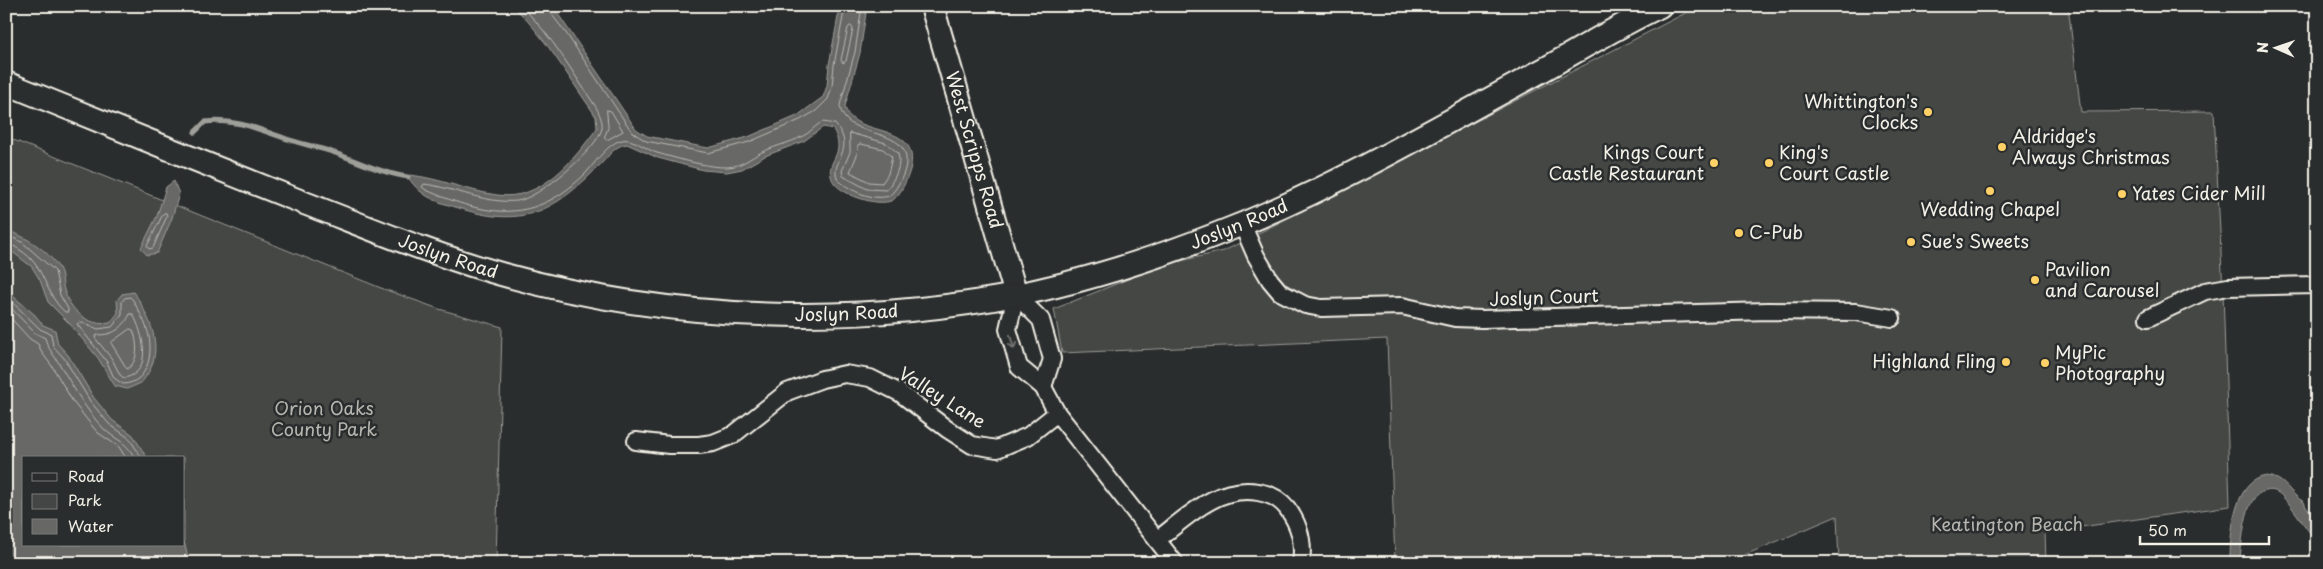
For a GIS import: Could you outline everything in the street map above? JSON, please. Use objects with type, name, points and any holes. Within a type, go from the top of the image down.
[{"type":"street","name":"West Scripps Road","points":[[932,6],[1016,295],[1041,320],[1052,359],[1043,387]]},
{"type":"street","name":"Joslyn Road","points":[[6,83],[355,222],[498,273],[558,288],[628,301],[690,309],[774,314],[914,310],[1016,295],[1083,279],[1136,264],[1242,224],[1308,196],[1660,6]]},
{"type":"street","name":"Joslyn Court","points":[[1242,224],[1256,256],[1280,292],[1305,305],[1321,308],[1402,306],[1455,318],[1482,319],[1788,310],[1856,312],[1892,318]]},
{"type":"street","points":[[2148,318],[2205,291],[2228,288],[2317,285]]},
{"type":"street","name":"West Scripps Road","points":[[1016,295],[1008,329],[1019,368],[1043,387],[1057,413],[1175,563]]},
{"type":"street","name":"Valley Lane","points":[[636,441],[689,445],[713,443],[732,435],[787,392],[822,379],[845,374],[870,378],[900,393],[972,445],[997,449],[1028,436],[1057,413]]},
{"type":"street","points":[[1157,540],[1212,499],[1232,491],[1248,490],[1267,493],[1282,502],[1297,522],[1303,549],[1301,563]]},
{"type":"green space","name":"Keatington Beach","points":[[1699,6],[2068,6],[2081,112],[2214,111],[2223,292],[2230,506],[2045,532],[2046,563],[1839,563],[1837,516],[1726,563],[1395,563],[1387,339],[1062,353],[1054,309],[1163,265],[1224,251]]},
{"type":"green space","name":"Orion Oaks County Park","points":[[6,137],[381,288],[439,309],[502,327],[496,563],[6,563]]},
{"type":"water","points":[[513,6],[551,6],[556,11],[636,129],[647,136],[708,148],[748,137],[797,116],[823,97],[827,86],[840,6],[867,6],[860,53],[845,106],[850,116],[859,123],[896,136],[906,143],[911,154],[910,170],[901,191],[893,200],[878,202],[859,198],[835,185],[830,173],[837,152],[837,138],[833,129],[823,127],[804,141],[765,156],[742,169],[727,172],[703,170],[658,158],[627,144],[619,146],[570,193],[539,211],[523,215],[505,217],[485,215],[438,202],[419,190],[408,177],[410,175],[421,177],[497,195],[513,195],[528,192],[554,176],[567,165],[597,128],[596,117],[555,56]]},
{"type":"water","points":[[174,181],[179,194],[172,218],[157,253],[147,255],[141,248],[157,216],[166,187]]},
{"type":"water","points":[[6,230],[21,236],[49,255],[60,270],[64,290],[71,304],[87,320],[102,324],[110,323],[118,313],[117,300],[122,294],[134,292],[151,326],[155,349],[149,372],[141,383],[127,389],[115,386],[98,358],[70,324],[48,302],[40,280],[32,267],[6,247]]},
{"type":"water","points":[[6,290],[35,315],[43,325],[55,330],[58,344],[68,355],[94,398],[112,420],[133,435],[146,456],[22,456],[22,546],[185,545],[189,563],[6,563]]},
{"type":"water","points":[[2267,476],[2279,480],[2304,502],[2317,520],[2317,535],[2310,533],[2280,494],[2272,490],[2265,491],[2258,494],[2252,501],[2248,511],[2239,563],[2230,563],[2233,524],[2240,498],[2247,487],[2256,480]]},
{"type":"waterway","points":[[195,132],[205,122],[237,123],[332,152],[379,170],[408,177]]},
{"type":"place","name":"Whittington's Clocks","points":[[1928,112]]},
{"type":"place","name":"Aldridge's Always Christmas","points":[[2002,147]]},
{"type":"place","name":"Kings Court Castle Restaurant","points":[[1714,163]]},
{"type":"place","name":"King's Court Castle","points":[[1769,163]]},
{"type":"place","name":"Wedding Chapel","points":[[1990,191]]},
{"type":"place","name":"Yates Cider Mill","points":[[2122,194]]},
{"type":"place","name":"C-Pub","points":[[1739,233]]},
{"type":"place","name":"Sue's Sweets","points":[[1911,242]]},
{"type":"place","name":"Pavilion and Carousel","points":[[2035,280]]},
{"type":"place","name":"Highland Fling","points":[[2006,362]]},
{"type":"place","name":"MyPic Photography","points":[[2045,363]]}]
